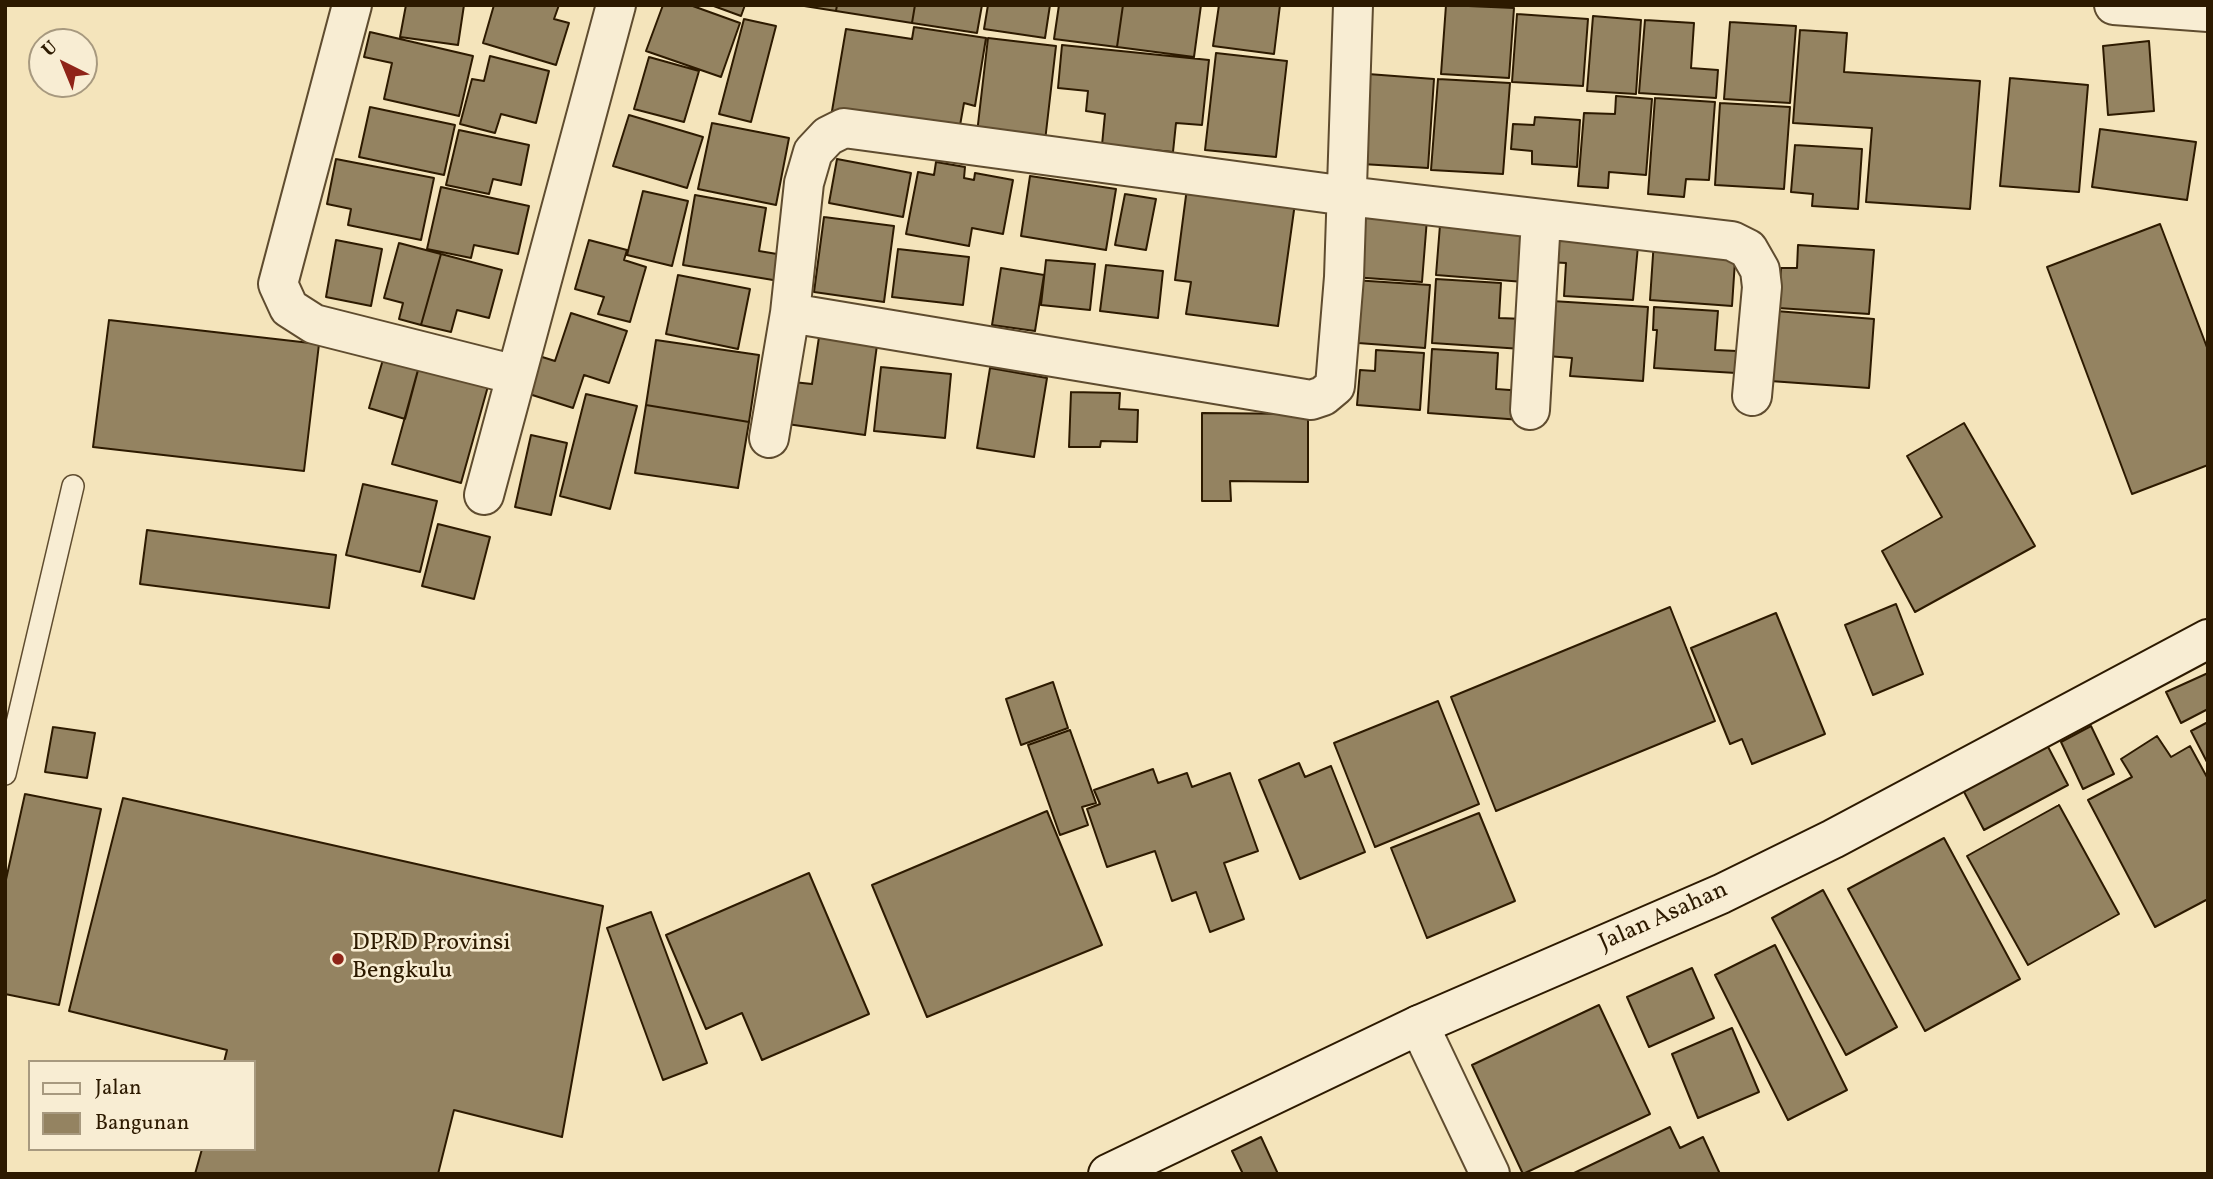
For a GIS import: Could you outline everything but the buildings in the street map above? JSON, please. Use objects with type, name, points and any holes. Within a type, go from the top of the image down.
[{"type":"street","points":[[352,5],[278,284],[289,308],[314,324],[516,375]]},
{"type":"street","points":[[484,495],[617,5]]},
{"type":"street","points":[[790,313],[1311,400],[1323,396],[1335,386],[1347,196],[1353,5]]},
{"type":"street","points":[[2114,5],[2208,12]]},
{"type":"street","points":[[769,438],[790,313],[804,183],[813,152],[828,136],[844,128],[1347,196],[1732,241],[1748,248],[1760,270],[1762,287],[1752,396]]},
{"type":"street","points":[[1530,410],[1541,219]]},
{"type":"street","name":"Jalan Asahan","points":[[1108,1174],[1419,1025],[1733,888],[1833,839],[2208,639]]},
{"type":"street","points":[[1419,1025],[1490,1174]]},
{"type":"lane","points":[[5,774],[73,486]]},
{"type":"place","name":"DPRD Provinsi Bengkulu","points":[[338,959]]}]
